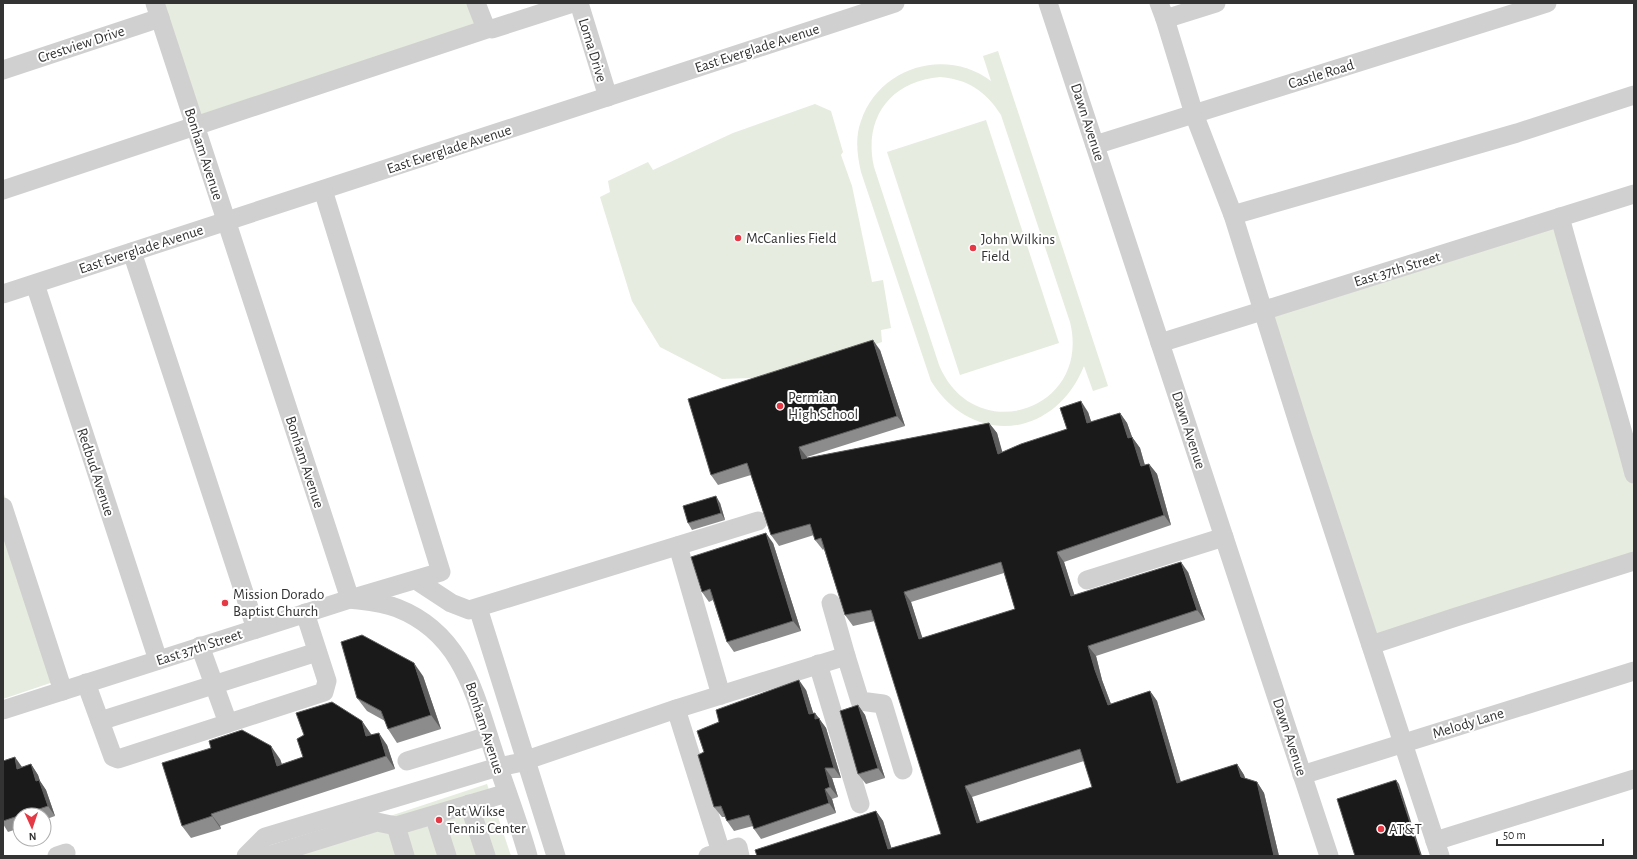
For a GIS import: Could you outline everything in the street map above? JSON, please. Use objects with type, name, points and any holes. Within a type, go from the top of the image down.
[{"type":"street","points":[[476,3],[485,26],[490,28]]},
{"type":"street","points":[[3,190],[490,28],[501,27],[573,3]]},
{"type":"street","name":"Loma Drive","points":[[579,3],[608,97]]},
{"type":"street","name":"East Everglade Avenue","points":[[3,294],[895,3]]},
{"type":"street","name":"Dawn Avenue","points":[[1048,3],[1329,856]]},
{"type":"street","points":[[1216,3],[1162,11],[1194,114],[1232,215],[1438,848],[1634,779]]},
{"type":"street","name":"Castle Road","points":[[1095,145],[1547,3]]},
{"type":"street","name":"Crestview Drive","points":[[3,70],[157,11]]},
{"type":"street","name":"Bonham Avenue","points":[[157,11],[350,599],[396,608],[412,615],[428,625],[443,638],[454,652],[472,688],[526,848]]},
{"type":"street","points":[[1232,215],[1516,133],[1634,95]]},
{"type":"street","name":"East 37th Street","points":[[3,710],[200,646],[441,572],[323,190]]},
{"type":"street","name":"East 37th Street","points":[[1160,343],[1634,194]]},
{"type":"street","points":[[1560,217],[1576,277],[1611,390],[1634,474]]},
{"type":"street","points":[[132,252],[256,629]]},
{"type":"street","name":"Redbud Avenue","points":[[35,284],[158,660]]},
{"type":"street","points":[[3,506],[63,690]]},
{"type":"street","points":[[416,580],[451,603],[469,610],[758,521]]},
{"type":"street","points":[[1087,580],[1224,537]]},
{"type":"street","points":[[678,546],[721,695]]},
{"type":"street","points":[[1371,645],[1463,614],[1634,561]]},
{"type":"street","points":[[830,602],[860,701],[883,704],[903,770]]},
{"type":"street","points":[[478,608],[556,856]]},
{"type":"street","points":[[86,683],[113,757],[118,759],[324,692],[327,681],[305,613]]},
{"type":"street","points":[[200,646],[228,723]]},
{"type":"street","points":[[100,721],[317,652]]},
{"type":"street","points":[[246,856],[265,837],[498,767],[526,760],[676,708],[846,656]]},
{"type":"street","points":[[818,664],[860,804]]},
{"type":"street","name":"Melody Lane","points":[[1302,775],[1634,671]]},
{"type":"street","points":[[472,688],[500,679]]},
{"type":"street","points":[[676,708],[714,854],[738,847],[740,856]]},
{"type":"street","points":[[407,761],[488,736]]},
{"type":"street","points":[[267,856],[377,822],[396,826],[507,793]]},
{"type":"street","points":[[469,804],[486,856]]},
{"type":"street","points":[[434,815],[447,856]]},
{"type":"street","points":[[396,826],[405,856]]},
{"type":"street","points":[[526,848],[549,833]]},
{"type":"shaded area","points":[[154,3],[471,3],[481,34],[195,127]]},
{"type":"shaded area","points":[[998,51],[1108,386],[1093,391],[1084,366],[1071,390],[1054,408],[1034,420],[1012,426],[990,425],[969,417],[948,403],[931,381],[861,172],[858,159],[857,140],[861,121],[870,102],[883,87],[898,76],[916,68],[935,64],[954,65],[973,71],[991,81],[983,56]],"holes":[[[940,77],[959,80],[982,93],[989,99],[1001,115],[1070,322],[1072,353],[1064,378],[1047,397],[1026,408],[1002,412],[977,406],[956,391],[939,365],[874,167],[872,150],[873,133],[877,118],[884,106],[894,95],[907,86],[922,80]]]},
{"type":"shaded area","name":"McCanlies Field","points":[[815,104],[831,111],[843,152],[841,155],[852,186],[872,282],[883,280],[891,328],[881,330],[882,342],[777,377],[722,379],[660,347],[632,301],[600,197],[610,192],[608,181],[648,162],[653,170],[733,133]]},
{"type":"shaded area","name":"John Wilkins Field","points":[[986,120],[1059,343],[960,375],[887,152]]},
{"type":"shaded area","points":[[1560,218],[1634,449],[1634,563],[1367,647],[1256,313]]},
{"type":"shaded area","points":[[3,491],[65,678],[3,699]]},
{"type":"shaded area","name":"Pat Wikse Tennis Center","points":[[487,784],[511,856],[269,856]]},
{"type":"building","name":"Permian High School","points":[[873,340],[897,416],[799,447],[802,459],[989,423],[998,454],[1021,444],[1067,429],[1060,408],[1081,401],[1087,423],[1120,413],[1128,438],[1132,437],[1141,466],[1149,464],[1164,515],[1057,552],[1071,596],[1181,562],[1197,610],[1088,646],[1095,670],[1108,705],[1150,691],[1177,783],[1237,764],[1241,777],[1257,782],[1274,856],[757,856],[755,850],[876,811],[888,849],[941,834],[871,610],[845,615],[821,538],[815,540],[810,524],[771,535],[747,463],[711,475],[688,399]],"holes":[[[1001,562],[1015,609],[919,639],[904,592]],[[1080,749],[1092,787],[977,823],[965,786]]]},
{"type":"building","points":[[716,496],[721,513],[688,523],[683,506]]},
{"type":"building","points":[[766,533],[793,621],[727,642],[710,589],[702,592],[691,557]]},
{"type":"building","points":[[362,635],[414,663],[431,715],[388,729],[381,711],[357,698],[341,642]]},
{"type":"building","points":[[799,680],[809,714],[815,713],[815,719],[819,718],[834,768],[825,768],[830,787],[825,789],[829,803],[754,829],[749,815],[727,821],[721,806],[714,807],[698,755],[704,752],[697,731],[719,722],[716,710]]},
{"type":"building","points":[[332,702],[362,721],[366,736],[379,733],[386,756],[211,814],[212,816],[182,826],[162,763],[211,748],[209,741],[242,730],[271,746],[277,766],[303,757],[297,739],[304,735],[296,713]]},
{"type":"building","points":[[858,705],[878,768],[858,774],[840,711]]},
{"type":"building","points":[[15,757],[17,769],[31,764],[36,781],[39,780],[48,806],[12,807],[12,818],[3,821],[3,761]]},
{"type":"building","name":"AT&T","points":[[1396,780],[1421,856],[1355,856],[1337,799]]},
{"type":"place","name":"McCanlies Field","points":[[738,238]]},
{"type":"place","name":"John Wilkins Field","points":[[973,248]]},
{"type":"place","name":"Permian High School","points":[[780,406]]},
{"type":"place","name":"Mission Dorado Baptist Church","points":[[225,603]]},
{"type":"place","name":"Pat Wikse Tennis Center","points":[[439,820]]},
{"type":"place","name":"AT&T","points":[[1381,829]]}]
